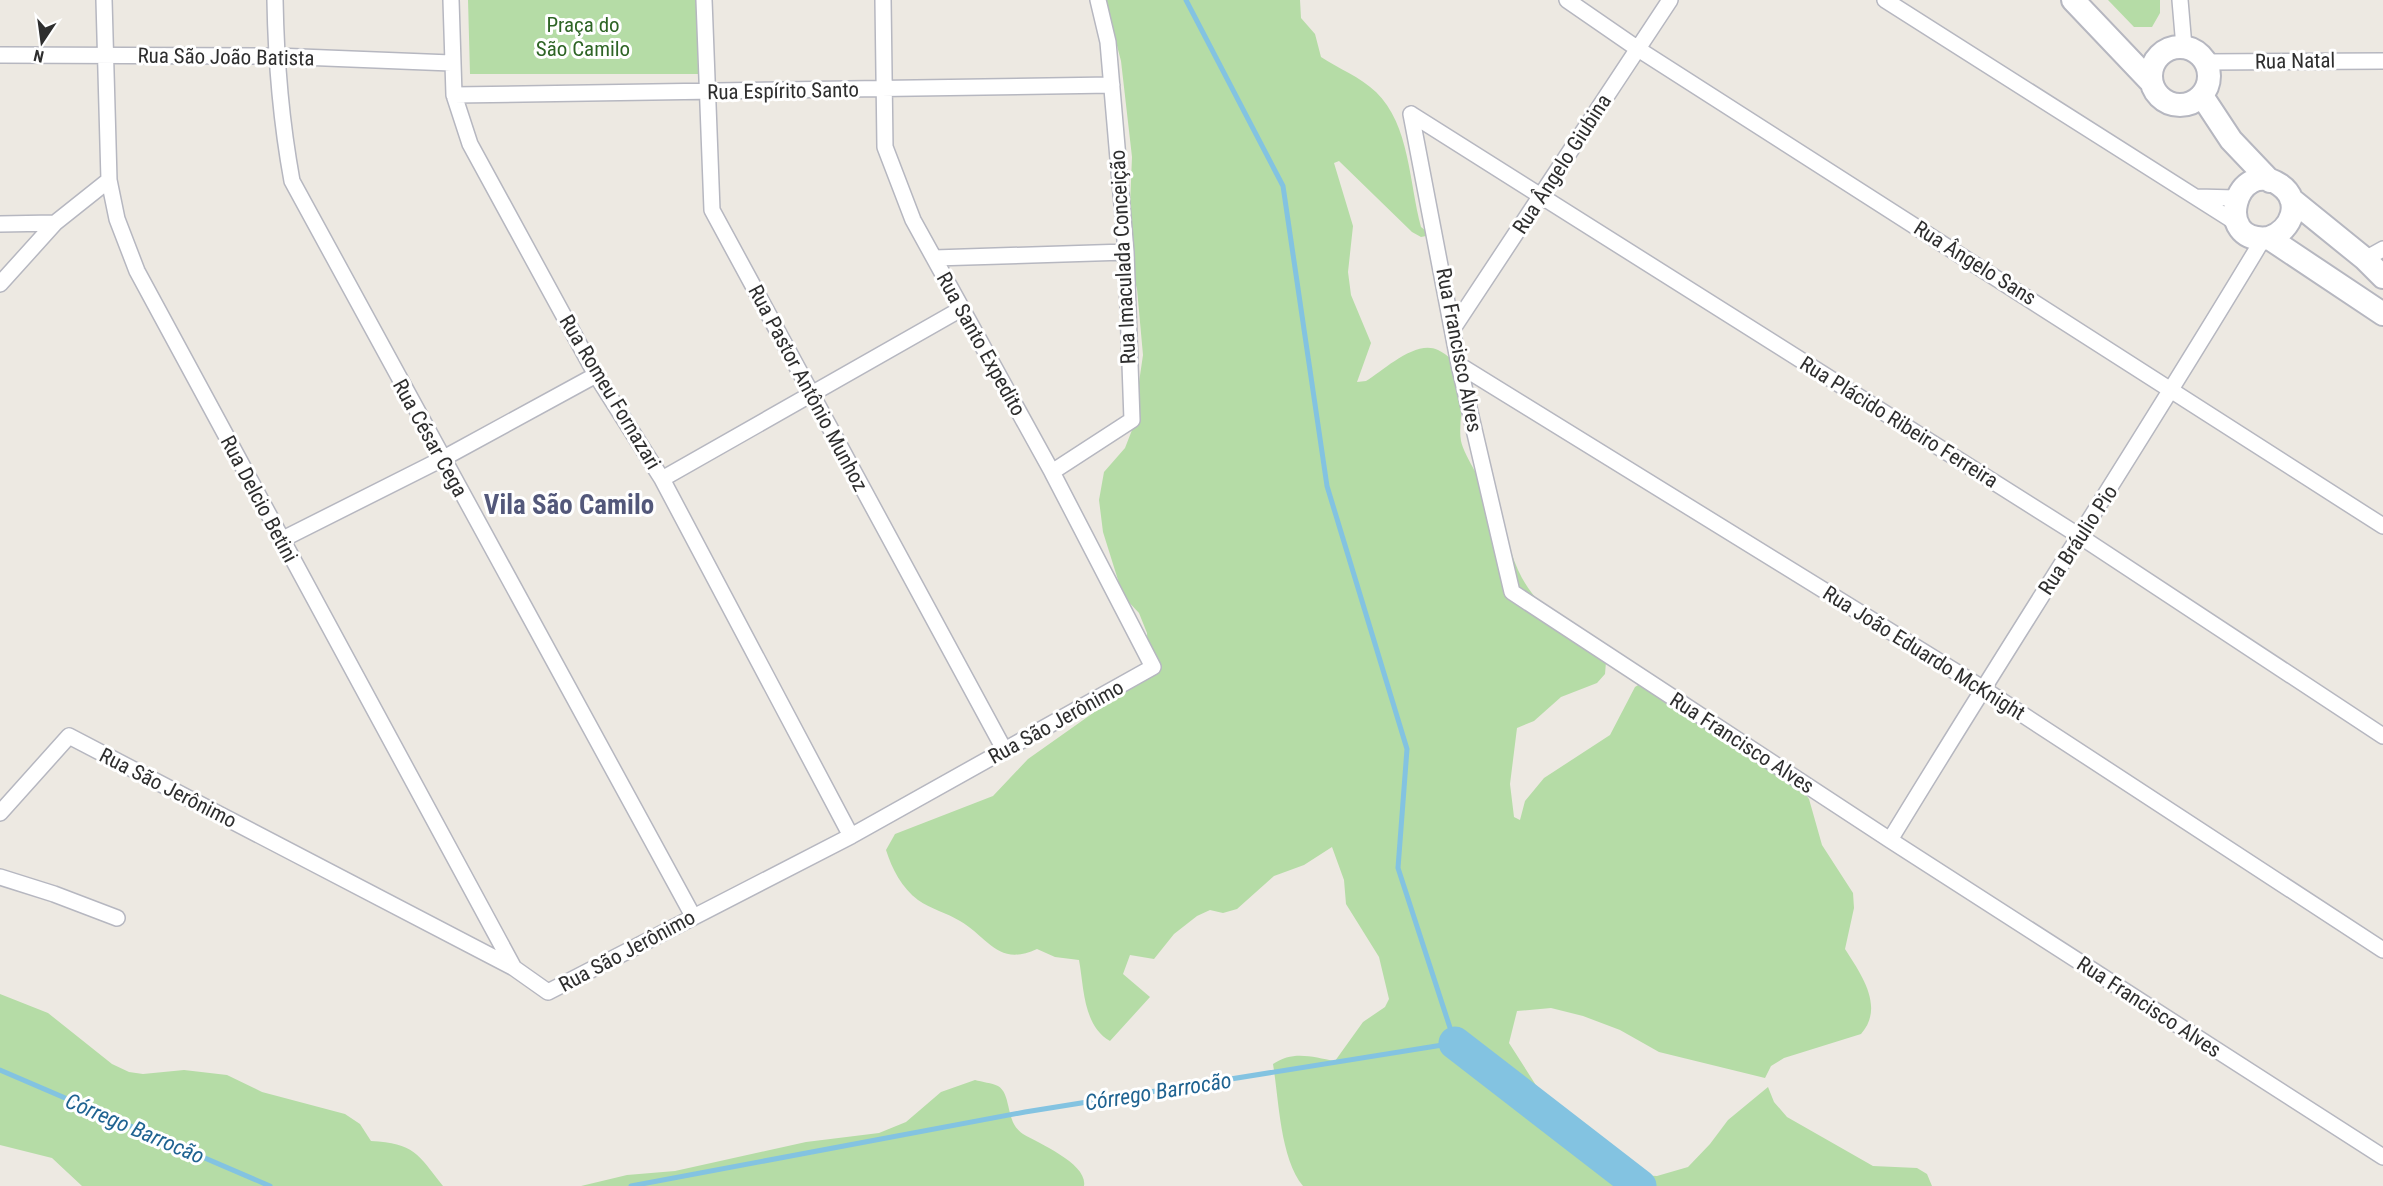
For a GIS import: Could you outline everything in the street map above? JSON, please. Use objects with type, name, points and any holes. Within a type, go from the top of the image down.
[{"type":"main road","points":[[2073,0],[2151,82],[2160,98],[2177,105],[2194,101],[2209,80],[2206,62],[2197,52],[2184,47],[2170,48],[2158,56],[2151,73],[2151,82]]},
{"type":"main road","points":[[2118,48],[2158,56]]},
{"type":"main road","points":[[2194,101],[2270,181]]},
{"type":"main road","points":[[2194,101],[2225,145],[2241,192],[2235,216],[2238,225],[2249,235],[2266,239],[2383,314]]},
{"type":"main road","points":[[2241,192],[2258,181],[2279,184],[2291,199],[2374,254],[2383,277]]},
{"type":"main road","points":[[2266,239],[2284,230],[2289,224],[2293,207],[2291,199]]},
{"type":"main road","points":[[2326,278],[2348,273],[2374,254]]},
{"type":"street","name":"Rua Delcio Betini","points":[[104,0],[109,180],[117,219],[137,271],[514,968]]},
{"type":"street","name":"Rua César Cega","points":[[275,0],[276,56],[283,128],[292,181],[693,916]]},
{"type":"street","name":"Rua Romeu Fornazari","points":[[451,0],[451,63],[454,94],[470,144],[596,375],[662,478],[850,836]]},
{"type":"street","name":"Rua Pastor Antônio Munhoz","points":[[704,0],[712,210],[1005,751]]},
{"type":"street","name":"Rua Santo Expedito","points":[[883,0],[882,90],[885,147],[913,220],[1052,472],[1153,667]]},
{"type":"street","name":"Rua Imaculada Conceição","points":[[1052,472],[1132,420],[1126,252],[1108,42],[1098,0]]},
{"type":"street","name":"Rua Ângelo Sans","points":[[1567,0],[1638,49],[2173,389],[2383,526]]},
{"type":"street","name":"Rua Ângelo Giubina","points":[[1454,327],[1670,0]]},
{"type":"street","points":[[1885,0],[2238,225]]},
{"type":"street","points":[[2180,0],[2184,47]]},
{"type":"street","name":"Rua São João Batista","points":[[0,55],[276,56],[451,63]]},
{"type":"street","name":"Rua Natal","points":[[2206,62],[2383,61]]},
{"type":"street","name":"Rua Espírito Santo","points":[[454,94],[882,90],[1112,85]]},
{"type":"street","name":"Rua Plácido Ribeiro Ferreira","points":[[1411,114],[2081,537],[2383,736]]},
{"type":"street","name":"Rua Francisco Alves","points":[[1411,114],[1454,327],[1459,365],[1512,592],[1890,840],[2383,1157]]},
{"type":"street","points":[[0,284],[54,223],[109,180]]},
{"type":"street","points":[[2197,197],[2241,192]]},
{"type":"street","points":[[0,224],[54,223]]},
{"type":"street","name":"Rua Bráulio Pio","points":[[1890,840],[1982,688],[2081,537],[2266,239]]},
{"type":"street","points":[[934,258],[1126,252]]},
{"type":"street","points":[[662,478],[961,309]]},
{"type":"street","name":"Rua João Eduardo McKnight","points":[[1459,365],[1982,688],[2383,950]]},
{"type":"street","points":[[281,540],[442,459],[596,375]]},
{"type":"street","name":"Rua São Jerônimo","points":[[0,813],[69,736],[514,968],[548,992],[850,836],[1153,667]]},
{"type":"street","points":[[0,878],[54,894],[117,918]]},
{"type":"green space","name":"Praça do São Camilo","points":[[468,0],[697,0],[698,74],[470,74]]},
{"type":"green space","points":[[1105,0],[1300,0],[1301,18],[1315,34],[1321,57],[1369,86],[1387,105],[1396,121],[1407,155],[1421,227],[1431,235],[1421,237],[1412,232],[1339,161],[1334,163],[1353,226],[1348,272],[1351,295],[1371,343],[1357,382],[1366,381],[1400,357],[1420,349],[1438,350],[1450,358],[1462,380],[1461,441],[1495,506],[1522,578],[1550,613],[1606,662],[1605,674],[1597,683],[1561,697],[1534,721],[1517,728],[1510,784],[1514,817],[1520,820],[1525,801],[1544,778],[1610,735],[1635,687],[1651,677],[1664,682],[1699,716],[1774,754],[1809,799],[1822,845],[1853,893],[1854,908],[1845,949],[1868,991],[1871,1013],[1868,1024],[1861,1034],[1784,1058],[1771,1066],[1765,1078],[1659,1052],[1620,1030],[1583,1016],[1551,1008],[1517,1011],[1509,1043],[1578,1151],[1601,1173],[1657,1176],[1688,1167],[1710,1144],[1728,1120],[1768,1087],[1774,1102],[1787,1117],[1873,1166],[1917,1168],[1927,1174],[1932,1186],[1303,1186],[1295,1174],[1285,1145],[1273,1064],[1296,1056],[1311,1056],[1335,1061],[1363,1022],[1385,1007],[1389,999],[1379,957],[1346,904],[1344,880],[1332,847],[1304,865],[1274,876],[1237,909],[1223,913],[1210,910],[1197,916],[1174,934],[1154,959],[1130,955],[1123,974],[1150,997],[1110,1041],[1094,1026],[1090,1016],[1086,1005],[1079,960],[1055,957],[1037,949],[1024,954],[1003,953],[960,921],[918,900],[902,884],[886,850],[895,834],[993,796],[1028,759],[1127,689],[1148,658],[1147,633],[1139,613],[1123,596],[1103,532],[1099,500],[1104,472],[1125,448],[1132,430],[1143,355],[1137,289],[1128,254],[1132,157],[1121,61]]},
{"type":"green space","points":[[2108,0],[2160,0],[2160,13],[2152,27],[2134,27]]},
{"type":"green space","points":[[0,994],[48,1013],[112,1064],[129,1072],[143,1074],[184,1070],[227,1075],[262,1092],[345,1114],[360,1124],[371,1141],[397,1144],[414,1152],[443,1186],[82,1186],[52,1158],[0,1145]]},
{"type":"green space","points":[[975,1080],[998,1086],[1005,1095],[1017,1129],[1071,1163],[1079,1170],[1084,1186],[581,1186],[627,1175],[675,1171],[806,1142],[879,1133],[906,1122],[941,1092]]},
{"type":"waterway","points":[[631,1186],[1025,1112],[1455,1043],[1398,868],[1407,749],[1327,486],[1283,186],[1186,0]]},
{"type":"waterway","name":"Córrego Barrocão","points":[[1455,1043],[1640,1186]]},
{"type":"waterway","name":"Córrego Barrocão","points":[[0,1070],[270,1186]]},
{"type":"district","name":"Vila São Camilo","points":[[569,505]]}]
